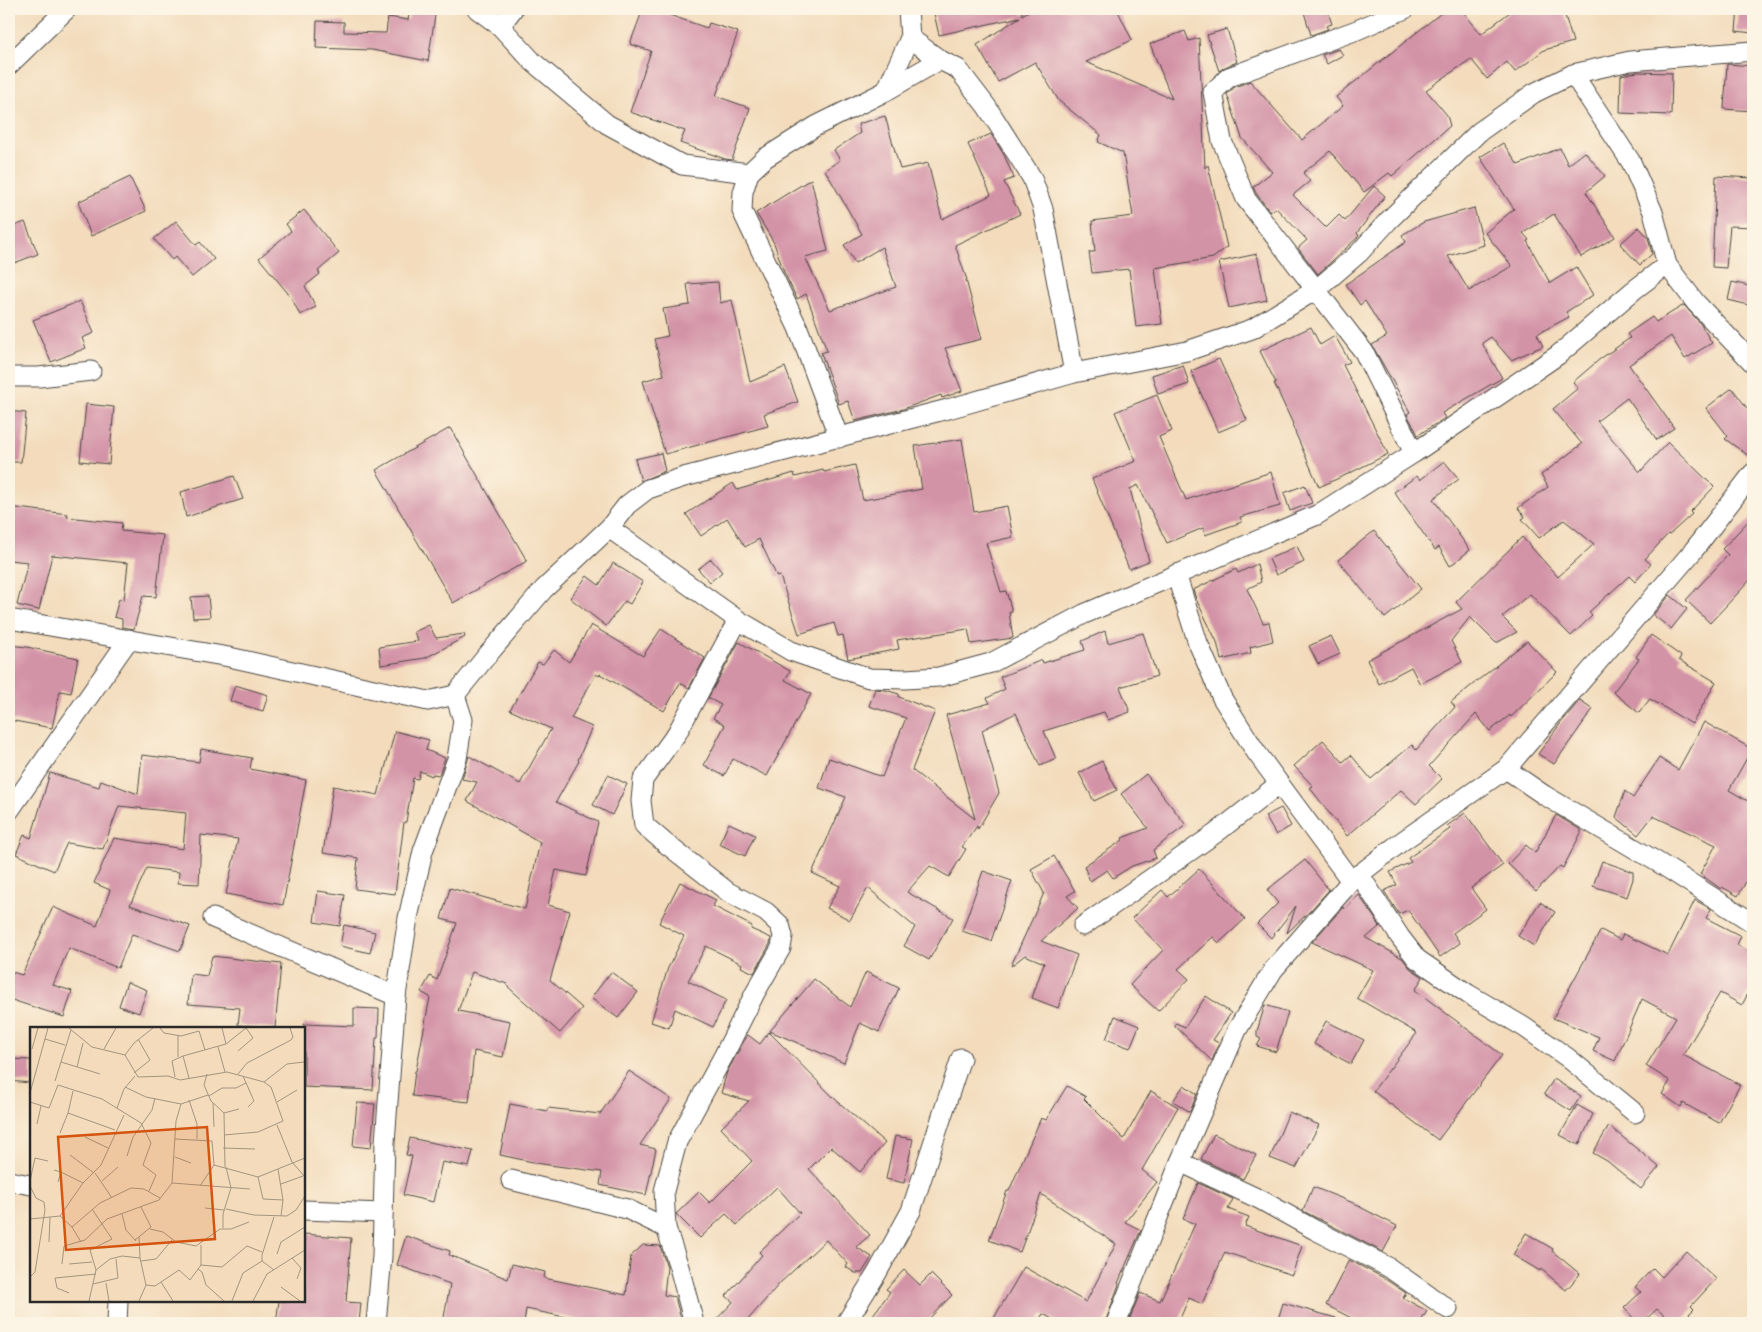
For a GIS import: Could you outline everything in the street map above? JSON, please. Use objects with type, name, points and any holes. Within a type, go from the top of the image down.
[{"type":"street","points":[[9,65],[67,9]]},
{"type":"street","points":[[477,9],[500,26],[533,62],[607,124],[682,165],[748,173]]},
{"type":"street","points":[[500,26],[513,9]]},
{"type":"street","points":[[886,91],[910,38],[908,9]]},
{"type":"street","points":[[1405,9],[1357,30],[1229,77],[1213,92],[1222,141],[1246,199],[1364,352],[1414,453]]},
{"type":"street","points":[[910,38],[940,60],[958,69],[987,107],[1032,178],[1043,209],[1074,373]]},
{"type":"street","points":[[9,619],[229,657],[428,702],[455,696],[484,658],[544,589],[609,528],[627,505],[648,489],[684,477],[948,409],[1074,373],[1187,351],[1252,329],[1317,289],[1359,253],[1388,221],[1479,132],[1534,93],[1573,74],[1630,61],[1753,51]]},
{"type":"street","points":[[839,438],[798,328],[742,211],[742,192],[748,173],[765,158],[816,126],[886,91],[940,60]]},
{"type":"street","points":[[1573,74],[1631,162],[1653,212],[1667,265],[1696,303],[1753,364]]},
{"type":"street","points":[[609,528],[738,620],[791,651],[868,678],[905,679],[939,677],[991,663],[1084,614],[1318,515],[1414,453],[1558,355],[1634,290],[1667,265]]},
{"type":"street","points":[[9,377],[39,377],[91,371]]},
{"type":"street","points":[[1116,1323],[1180,1162],[1237,1030],[1273,970],[1355,878],[1401,842],[1506,769],[1693,551],[1753,473]]},
{"type":"street","points":[[1176,574],[1198,643],[1222,698],[1279,784],[1417,959],[1468,994],[1524,1027],[1568,1058],[1635,1113]]},
{"type":"street","points":[[694,1323],[666,1228],[664,1191],[677,1142],[755,993],[782,948],[783,936],[780,925],[766,912],[728,892],[644,825],[640,801],[643,780],[677,733],[738,620]]},
{"type":"street","points":[[9,811],[129,639]]},
{"type":"street","points":[[376,1323],[382,1256],[385,1142],[396,996],[408,918],[424,851],[457,759],[462,720],[455,696]]},
{"type":"street","points":[[1506,769],[1544,795],[1752,919]]},
{"type":"street","points":[[1083,926],[1216,833],[1279,784]]},
{"type":"street","points":[[213,918],[396,996]]},
{"type":"street","points":[[846,1323],[877,1273],[911,1211],[961,1058]]},
{"type":"street","points":[[1180,1162],[1261,1200],[1388,1267],[1448,1309]]},
{"type":"street","points":[[511,1180],[627,1209],[666,1228]]},
{"type":"street","points":[[9,1181],[30,1185]]},
{"type":"street","points":[[305,1210],[383,1213]]},
{"type":"street","points":[[117,1323],[118,1302]]},
{"type":"building","points":[[410,9],[436,9],[428,61],[372,50],[316,48],[317,21],[344,22],[344,32],[386,33],[388,17],[408,20]]},
{"type":"building","points":[[643,9],[652,9],[707,28],[709,23],[738,32],[716,96],[750,108],[732,160],[680,143],[685,131],[630,112],[651,51],[630,44]]},
{"type":"building","points":[[933,9],[1022,9],[1022,15],[1032,9],[1117,9],[1132,40],[1086,62],[1172,99],[1150,44],[1185,31],[1189,41],[1199,38],[1205,168],[1208,165],[1227,247],[1213,258],[1155,268],[1162,324],[1136,327],[1129,269],[1092,273],[1089,252],[1095,252],[1092,221],[1133,216],[1123,153],[1098,142],[1101,135],[1059,101],[1035,62],[998,82],[977,45],[1020,17],[939,35]]},
{"type":"building","points":[[1303,9],[1327,9],[1332,24],[1326,26],[1328,29],[1311,35]]},
{"type":"building","points":[[1446,9],[1461,9],[1481,34],[1514,9],[1563,9],[1573,42],[1544,50],[1515,72],[1507,62],[1487,79],[1471,59],[1426,90],[1447,115],[1450,126],[1392,176],[1389,173],[1364,192],[1330,151],[1303,173],[1310,181],[1293,195],[1326,228],[1339,215],[1345,221],[1374,186],[1385,196],[1357,233],[1359,236],[1318,274],[1298,248],[1307,240],[1276,208],[1270,212],[1256,193],[1253,187],[1272,172],[1242,138],[1227,94],[1235,87],[1250,81],[1302,140],[1343,106],[1336,97]]},
{"type":"building","points":[[1738,9],[1753,9],[1753,33],[1736,31]]},
{"type":"building","points":[[1227,29],[1237,62],[1219,71],[1207,35]]},
{"type":"building","points":[[1339,49],[1343,55],[1327,64],[1322,55]]},
{"type":"building","points":[[1727,64],[1753,66],[1753,111],[1724,109]]},
{"type":"building","points":[[1637,72],[1672,73],[1671,115],[1620,113],[1621,75]]},
{"type":"building","points":[[885,116],[900,169],[928,163],[942,219],[991,195],[968,144],[991,134],[1004,155],[1014,178],[1004,182],[1020,214],[955,245],[967,280],[982,339],[945,348],[962,391],[942,398],[941,395],[903,409],[855,421],[848,401],[839,404],[821,353],[827,351],[806,294],[797,299],[784,272],[774,243],[756,213],[811,179],[828,251],[805,257],[830,310],[896,287],[882,247],[855,263],[844,245],[862,234],[825,170],[840,160],[834,150],[860,133],[858,124]]},
{"type":"building","points":[[1503,143],[1518,165],[1560,148],[1568,165],[1585,152],[1605,176],[1586,192],[1615,237],[1581,257],[1554,214],[1523,233],[1529,240],[1527,241],[1550,283],[1576,267],[1593,295],[1566,312],[1569,317],[1537,334],[1543,346],[1511,360],[1491,337],[1482,343],[1502,378],[1442,413],[1445,418],[1418,435],[1407,414],[1410,412],[1372,345],[1387,336],[1365,301],[1360,305],[1346,284],[1406,242],[1402,235],[1424,222],[1474,208],[1484,245],[1448,256],[1469,291],[1512,266],[1485,233],[1514,209],[1480,157]]},
{"type":"building","points":[[1716,176],[1753,178],[1753,227],[1730,226],[1726,268],[1712,267]]},
{"type":"building","points":[[130,177],[146,211],[91,236],[78,202]]},
{"type":"building","points":[[304,210],[339,253],[318,271],[320,274],[305,286],[316,307],[300,315],[291,297],[259,258],[291,231],[286,224]]},
{"type":"building","points":[[176,221],[196,245],[200,242],[214,259],[192,277],[175,257],[172,260],[154,239]]},
{"type":"building","points":[[25,222],[38,254],[9,265],[9,228]]},
{"type":"building","points":[[1639,227],[1648,237],[1652,254],[1640,265],[1620,244]]},
{"type":"building","points":[[1257,254],[1267,300],[1229,308],[1219,262]]},
{"type":"building","points":[[718,282],[720,303],[732,300],[750,382],[785,367],[798,402],[764,414],[768,426],[665,454],[643,381],[664,375],[654,339],[668,336],[663,309],[690,305],[687,284]]},
{"type":"building","points":[[1732,282],[1753,287],[1753,306],[1728,300]]},
{"type":"building","points":[[80,301],[94,333],[82,338],[86,348],[51,362],[33,320]]},
{"type":"building","points":[[1684,305],[1700,323],[1712,343],[1685,359],[1671,336],[1629,365],[1674,428],[1657,440],[1627,398],[1597,421],[1640,472],[1668,442],[1714,487],[1690,512],[1692,514],[1668,534],[1645,559],[1651,564],[1635,582],[1629,576],[1589,612],[1592,616],[1571,636],[1530,594],[1502,617],[1517,632],[1496,643],[1470,617],[1451,641],[1462,662],[1420,684],[1411,667],[1379,684],[1367,660],[1462,609],[1456,602],[1522,537],[1558,577],[1594,544],[1564,520],[1539,538],[1522,519],[1525,517],[1518,508],[1548,487],[1541,475],[1582,444],[1553,409],[1578,388],[1573,382],[1600,359],[1630,338],[1627,334],[1652,317],[1656,322]]},
{"type":"building","points":[[1311,327],[1320,345],[1335,336],[1350,362],[1343,365],[1388,454],[1319,487],[1274,383],[1276,383],[1260,351]]},
{"type":"building","points":[[1219,359],[1247,420],[1218,432],[1191,371]]},
{"type":"building","points":[[1183,365],[1189,384],[1158,394],[1152,375]]},
{"type":"building","points":[[1732,388],[1753,416],[1753,459],[1725,439],[1728,436],[1706,408]]},
{"type":"building","points":[[1157,395],[1172,431],[1159,437],[1186,500],[1271,472],[1280,506],[1240,517],[1242,522],[1205,535],[1203,528],[1167,543],[1138,485],[1130,489],[1149,561],[1129,569],[1092,479],[1136,461],[1115,412]]},
{"type":"building","points":[[86,404],[114,407],[109,464],[80,461]]},
{"type":"building","points":[[9,411],[26,413],[21,462],[9,462]]},
{"type":"building","points":[[450,428],[527,561],[453,603],[376,470]]},
{"type":"building","points":[[962,439],[974,512],[1007,506],[1013,537],[986,543],[1001,592],[1006,591],[1012,611],[1009,612],[1013,638],[971,644],[968,629],[897,640],[899,649],[848,659],[843,635],[838,636],[834,623],[799,634],[780,576],[777,577],[759,539],[745,547],[727,518],[701,536],[686,514],[733,483],[737,490],[794,473],[795,477],[855,465],[863,500],[922,489],[915,446]]},
{"type":"building","points":[[661,453],[665,471],[641,481],[635,459]]},
{"type":"building","points":[[1444,461],[1459,479],[1433,499],[1470,550],[1450,566],[1439,547],[1435,550],[1394,492],[1417,476],[1420,480]]},
{"type":"building","points":[[234,476],[243,499],[186,517],[181,492]]},
{"type":"building","points":[[1305,485],[1312,503],[1290,511],[1284,493]]},
{"type":"building","points":[[9,507],[68,514],[67,517],[122,523],[121,531],[163,535],[156,597],[143,596],[134,629],[122,627],[122,619],[114,617],[119,599],[124,600],[128,563],[52,555],[39,610],[17,605],[28,562],[9,560]]},
{"type":"building","points":[[1753,516],[1753,577],[1710,623],[1686,600],[1728,555],[1722,549]]},
{"type":"building","points":[[1374,531],[1421,589],[1385,618],[1338,560]]},
{"type":"building","points":[[1297,546],[1304,562],[1276,575],[1269,559]]},
{"type":"building","points":[[711,559],[722,572],[710,582],[698,569]]},
{"type":"building","points":[[613,563],[643,582],[630,604],[625,601],[606,626],[570,598],[587,576],[599,585]]},
{"type":"building","points":[[1257,564],[1261,582],[1247,589],[1263,623],[1269,622],[1273,641],[1250,647],[1251,653],[1221,660],[1217,642],[1193,590],[1236,569],[1238,573]]},
{"type":"building","points":[[1670,595],[1687,609],[1671,629],[1653,615]]},
{"type":"building","points":[[208,596],[210,617],[193,618],[191,597]]},
{"type":"building","points":[[429,625],[436,638],[464,634],[465,637],[425,658],[381,665],[379,647],[418,641],[414,632]]},
{"type":"building","points":[[591,625],[643,656],[661,629],[705,658],[689,688],[680,683],[664,711],[600,674],[599,676],[596,674],[571,718],[592,727],[579,761],[556,802],[598,822],[586,876],[556,870],[548,905],[570,911],[550,980],[582,1008],[560,1033],[507,984],[472,972],[458,1011],[510,1021],[503,1057],[474,1051],[469,1102],[412,1096],[415,1071],[430,997],[421,992],[430,976],[437,980],[457,923],[441,919],[450,888],[525,909],[540,842],[467,801],[477,782],[462,779],[469,756],[520,784],[551,729],[510,710],[538,662],[543,664],[554,650],[569,662]]},
{"type":"building","points":[[1105,631],[1108,643],[1143,633],[1157,676],[1120,687],[1130,712],[1108,720],[1104,712],[1044,731],[1056,759],[1040,766],[1016,713],[982,730],[999,793],[978,829],[977,826],[962,847],[966,849],[949,877],[930,866],[907,892],[953,918],[929,960],[904,946],[915,927],[868,888],[850,920],[827,908],[840,886],[812,873],[846,797],[819,788],[829,758],[882,777],[906,718],[869,706],[875,689],[899,694],[899,697],[935,711],[912,770],[975,819],[946,715],[990,703],[987,698],[1005,689],[1000,677],[1042,660],[1043,663],[1085,650],[1082,641]]},
{"type":"building","points":[[1651,635],[1681,656],[1679,660],[1716,682],[1692,724],[1650,699],[1639,713],[1613,692],[1639,659],[1636,657]]},
{"type":"building","points":[[1331,636],[1340,654],[1318,664],[1309,646]]},
{"type":"building","points":[[1527,641],[1557,672],[1511,717],[1510,715],[1490,731],[1476,714],[1429,766],[1442,779],[1416,804],[1401,790],[1347,836],[1310,788],[1313,786],[1294,766],[1323,740],[1343,762],[1351,755],[1371,779],[1412,745],[1416,750],[1455,707],[1451,702]]},
{"type":"building","points":[[739,642],[790,671],[785,680],[811,694],[767,776],[733,759],[724,776],[704,765],[725,725],[713,718],[721,705],[708,698]]},
{"type":"building","points":[[9,645],[78,658],[71,693],[60,691],[52,728],[9,720]]},
{"type":"building","points":[[235,685],[268,695],[263,711],[230,701]]},
{"type":"building","points":[[1580,700],[1593,709],[1554,764],[1538,754]]},
{"type":"building","points":[[1704,722],[1752,749],[1729,790],[1753,804],[1753,869],[1738,896],[1722,887],[1721,889],[1700,874],[1716,845],[1653,816],[1638,835],[1616,817],[1625,791],[1633,798],[1659,758],[1678,770]]},
{"type":"building","points":[[395,731],[429,740],[426,750],[445,758],[439,775],[433,774],[432,776],[420,771],[418,779],[413,778],[406,822],[404,822],[395,894],[355,889],[358,858],[323,853],[333,786],[378,795]]},
{"type":"building","points":[[201,749],[252,758],[250,769],[306,780],[283,905],[226,894],[238,839],[201,835],[199,884],[178,883],[179,872],[147,868],[130,905],[190,926],[180,951],[132,934],[118,968],[69,948],[53,985],[72,991],[64,1017],[9,999],[9,971],[22,975],[53,907],[97,926],[110,890],[94,883],[114,838],[183,849],[186,813],[119,806],[103,849],[67,843],[54,871],[16,854],[24,835],[31,838],[50,773],[99,787],[101,780],[138,794],[142,755],[199,762]]},
{"type":"building","points":[[1102,761],[1117,790],[1094,801],[1079,773]]},
{"type":"building","points":[[1146,774],[1186,825],[1153,850],[1156,858],[1132,866],[1113,878],[1107,870],[1090,881],[1084,866],[1123,840],[1122,838],[1148,828],[1121,794]]},
{"type":"building","points":[[608,775],[627,784],[612,815],[593,805]]},
{"type":"building","points":[[1281,808],[1291,826],[1276,835],[1265,816]]},
{"type":"building","points":[[1465,813],[1503,865],[1471,888],[1486,909],[1453,933],[1460,943],[1440,957],[1408,910],[1399,914],[1384,891],[1397,885],[1390,872],[1411,862],[1408,858],[1450,829],[1447,826]]},
{"type":"building","points":[[1556,815],[1581,830],[1581,833],[1563,868],[1560,866],[1536,891],[1508,864],[1526,845],[1535,853]]},
{"type":"building","points":[[729,823],[755,835],[745,856],[719,844]]},
{"type":"building","points":[[1054,856],[1075,891],[1067,896],[1078,908],[1041,941],[1077,955],[1058,1008],[1032,998],[1044,963],[1025,955],[1011,966],[1044,893],[1031,869]]},
{"type":"building","points":[[1305,860],[1329,890],[1287,933],[1296,906],[1271,938],[1257,924],[1278,903],[1267,890]]},
{"type":"building","points":[[1602,861],[1633,872],[1633,879],[1627,897],[1593,886]]},
{"type":"building","points":[[1199,869],[1245,919],[1219,943],[1213,937],[1178,969],[1189,979],[1158,1011],[1130,985],[1163,950],[1132,918],[1162,890],[1168,897]]},
{"type":"building","points":[[983,871],[1012,881],[991,941],[962,931]]},
{"type":"building","points":[[680,882],[716,900],[713,906],[752,926],[751,929],[771,938],[770,944],[754,973],[741,967],[742,964],[706,946],[688,981],[726,1000],[713,1027],[675,1009],[669,1028],[651,1022],[668,968],[684,936],[659,923]]},
{"type":"building","points":[[318,891],[345,895],[340,926],[314,922]]},
{"type":"building","points":[[1359,895],[1380,926],[1366,938],[1402,958],[1410,968],[1423,977],[1415,990],[1502,1055],[1438,1140],[1373,1091],[1417,1033],[1357,998],[1373,970],[1312,942],[1343,907],[1344,909]]},
{"type":"building","points":[[1695,900],[1711,909],[1706,918],[1741,936],[1737,945],[1753,954],[1753,984],[1742,1005],[1720,993],[1683,1055],[1740,1085],[1719,1123],[1683,1103],[1681,1107],[1662,1094],[1670,1081],[1646,1066],[1676,1017],[1642,999],[1615,1061],[1593,1051],[1599,1037],[1553,1018],[1601,930],[1620,940],[1623,934],[1668,955]]},
{"type":"building","points":[[1540,902],[1555,912],[1534,946],[1518,936]]},
{"type":"building","points":[[344,925],[375,932],[370,953],[340,946]]},
{"type":"building","points":[[212,956],[281,964],[275,1027],[238,1025],[240,1008],[188,1004],[191,974],[207,976]]},
{"type":"building","points":[[611,972],[638,992],[618,1018],[591,998]]},
{"type":"building","points":[[866,972],[899,988],[879,1032],[860,1023],[844,1063],[770,1031],[814,979],[850,1007]]},
{"type":"building","points":[[127,982],[147,990],[139,1013],[119,1006]]},
{"type":"building","points":[[1206,996],[1231,1013],[1213,1040],[1219,1043],[1212,1061],[1174,1025],[1176,1023],[1185,1027]]},
{"type":"building","points":[[1265,1005],[1288,1012],[1276,1052],[1257,1046],[1261,1039],[1257,1037],[1257,1031]]},
{"type":"building","points":[[354,1008],[379,1009],[373,1090],[305,1087],[304,1024],[354,1026]]},
{"type":"building","points":[[1115,1016],[1139,1026],[1130,1048],[1106,1039]]},
{"type":"building","points":[[1326,1021],[1364,1040],[1351,1064],[1314,1044]]},
{"type":"building","points":[[769,1032],[834,1098],[885,1143],[860,1172],[831,1147],[809,1169],[870,1235],[856,1247],[872,1257],[862,1273],[855,1273],[846,1267],[848,1264],[826,1240],[780,1283],[745,1323],[713,1323],[733,1302],[726,1296],[762,1255],[759,1252],[800,1213],[777,1187],[737,1225],[726,1214],[700,1238],[676,1214],[699,1192],[710,1203],[752,1161],[721,1128],[749,1101],[721,1093],[727,1072],[748,1035],[760,1044]]},
{"type":"building","points":[[9,1059],[30,1060],[30,1083],[9,1081]]},
{"type":"building","points":[[629,1071],[671,1099],[640,1145],[656,1149],[646,1195],[600,1185],[602,1172],[542,1164],[500,1155],[510,1104],[547,1111],[548,1108],[600,1114]]},
{"type":"building","points":[[1554,1079],[1581,1096],[1571,1111],[1544,1094]]},
{"type":"building","points":[[1184,1085],[1197,1094],[1190,1112],[1173,1101]]},
{"type":"building","points":[[1067,1086],[1086,1097],[1084,1099],[1124,1139],[1151,1091],[1178,1107],[1142,1170],[1157,1182],[1125,1222],[1141,1230],[1118,1283],[1105,1323],[1060,1323],[1043,1314],[1037,1323],[991,1323],[1024,1267],[1086,1302],[1116,1244],[1041,1194],[1020,1252],[989,1240],[1007,1191],[1009,1191],[1041,1118],[1046,1120]]},
{"type":"building","points":[[357,1103],[375,1104],[371,1148],[353,1146]]},
{"type":"building","points":[[1577,1105],[1593,1114],[1579,1145],[1560,1135]]},
{"type":"building","points":[[1289,1112],[1319,1125],[1296,1168],[1270,1158]]},
{"type":"building","points":[[1609,1126],[1659,1167],[1641,1189],[1607,1161],[1593,1153]]},
{"type":"building","points":[[1214,1134],[1256,1155],[1243,1179],[1201,1159]]},
{"type":"building","points":[[895,1136],[913,1139],[904,1183],[886,1179]]},
{"type":"building","points":[[410,1138],[473,1151],[469,1167],[442,1162],[433,1202],[403,1195],[412,1156],[406,1155]]},
{"type":"building","points":[[1198,1183],[1233,1199],[1228,1209],[1249,1217],[1245,1226],[1302,1246],[1292,1275],[1225,1252],[1202,1304],[1189,1298],[1178,1323],[1128,1323],[1140,1293],[1160,1301],[1195,1224],[1183,1219]]},
{"type":"building","points":[[1313,1187],[1361,1206],[1397,1226],[1383,1252],[1303,1211]]},
{"type":"building","points":[[1526,1233],[1553,1249],[1552,1251],[1580,1274],[1566,1290],[1541,1269],[1540,1271],[1513,1255]]},
{"type":"building","points":[[305,1234],[351,1238],[346,1302],[361,1303],[359,1323],[276,1323],[279,1302],[305,1302]]},
{"type":"building","points":[[406,1236],[450,1251],[449,1255],[508,1279],[512,1264],[545,1272],[544,1278],[626,1295],[631,1256],[643,1245],[660,1246],[667,1267],[664,1295],[675,1297],[682,1323],[594,1323],[526,1309],[524,1323],[443,1323],[450,1284],[397,1265]]},
{"type":"building","points":[[1686,1251],[1716,1279],[1691,1306],[1694,1309],[1680,1323],[1673,1323],[1657,1309],[1642,1323],[1638,1323],[1624,1308],[1641,1292],[1635,1287],[1653,1268],[1662,1277]]},
{"type":"building","points":[[1349,1260],[1382,1277],[1406,1293],[1403,1298],[1427,1311],[1420,1323],[1361,1323],[1326,1305]]},
{"type":"building","points":[[904,1270],[920,1285],[931,1274],[952,1295],[925,1323],[867,1323],[890,1292],[886,1289]]},
{"type":"building","points":[[1283,1303],[1336,1318],[1335,1323],[1277,1323]]}]
